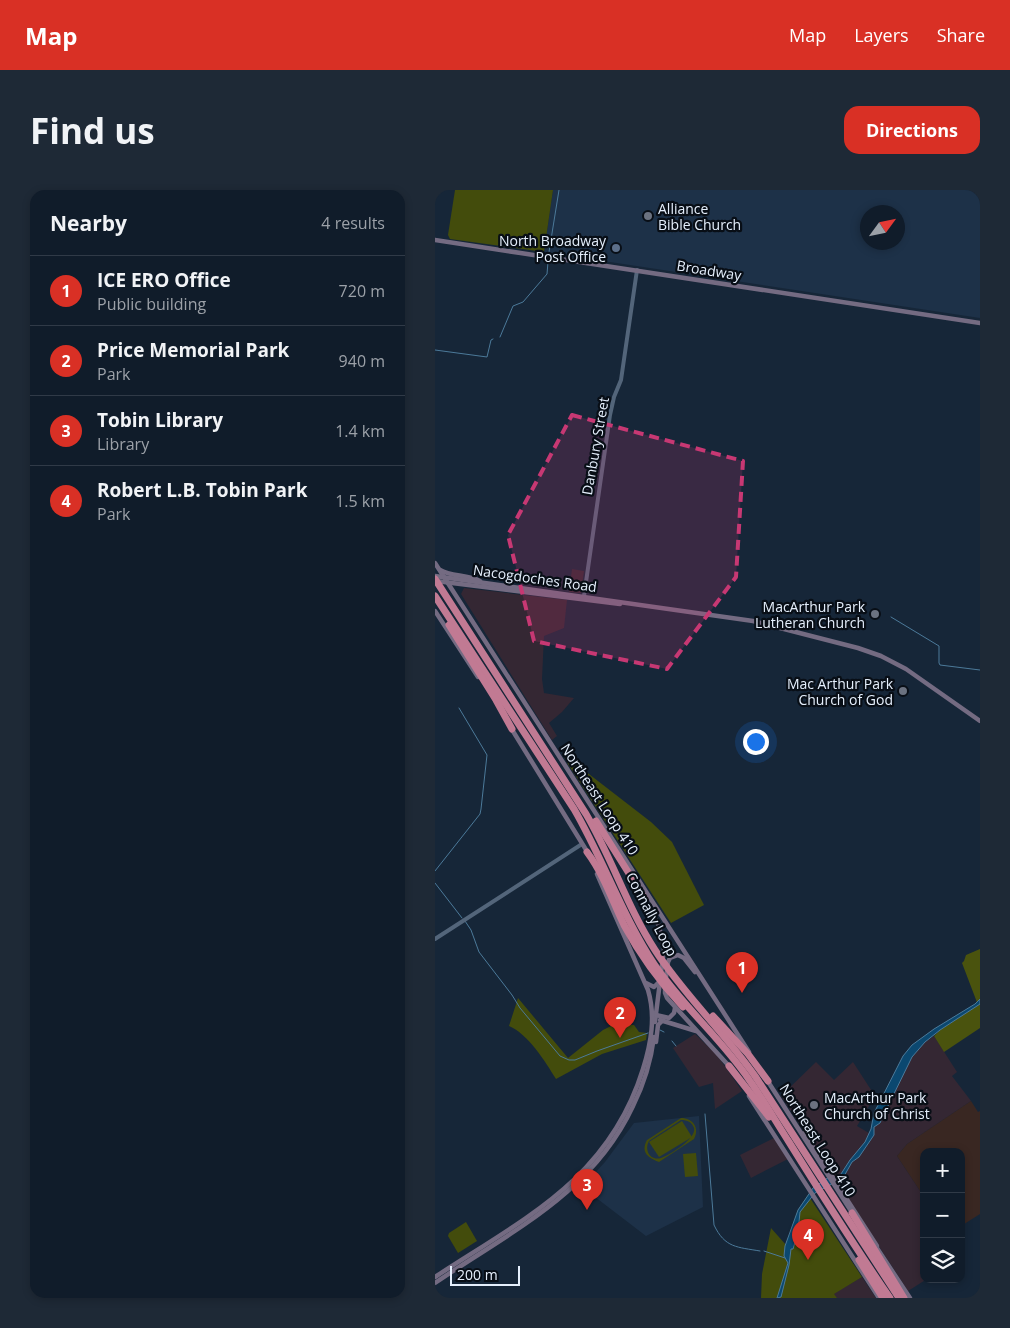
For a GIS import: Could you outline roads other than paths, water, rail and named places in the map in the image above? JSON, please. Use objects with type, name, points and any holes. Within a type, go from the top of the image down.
[{"type":"highway","name":"Connally Loop","points":[[438,580],[452,596],[597,832],[635,914],[656,951],[673,977],[748,1066],[809,1166],[839,1222],[890,1298]]},
{"type":"highway","name":"Connally Loop","points":[[436,597],[574,809],[589,835],[654,967],[689,1014],[718,1040],[750,1080],[790,1144],[848,1211],[899,1298]]},
{"type":"highway","points":[[436,597],[453,631],[512,729]]},
{"type":"highway","points":[[558,768],[604,834],[645,899]]},
{"type":"highway","points":[[587,852],[602,876],[631,937],[654,967]]},
{"type":"highway","points":[[673,977],[741,1046],[768,1081]]},
{"type":"highway","points":[[729,1066],[790,1144]]},
{"type":"highway","points":[[848,1211],[904,1298]]},
{"type":"highway","points":[[852,1241],[855,1251],[883,1298]]},
{"type":"main road","name":"Broadway","points":[[435,240],[980,323]]},
{"type":"main road","points":[[435,564],[444,573],[467,576],[482,583]]},
{"type":"main road","points":[[438,580],[439,570]]},
{"type":"main road","name":"Nacogdoches Road","points":[[438,580],[603,603],[631,604]]},
{"type":"main road","name":"Nacogdoches Road","points":[[438,580],[482,583],[583,596],[753,621],[858,648],[906,668],[980,721]]},
{"type":"main road","points":[[452,596],[457,588],[463,584]]},
{"type":"main road","name":"Northeast Loop 410","points":[[452,596],[617,845],[768,1081],[808,1138],[848,1211],[881,1254],[909,1298]]},
{"type":"main road","points":[[435,611],[512,729],[587,852],[650,997],[654,1016],[652,1049],[648,1070]]},
{"type":"main road","points":[[435,1276],[555,1197],[595,1159],[617,1129],[636,1090],[649,1046],[664,949],[659,926],[617,845]]},
{"type":"main road","points":[[707,987],[684,958],[678,955],[670,958],[665,993],[675,1008],[729,1066],[879,1298]]},
{"type":"main road","points":[[645,982],[654,987],[661,978]]},
{"type":"main road","points":[[654,1016],[669,1018],[674,1014],[675,1008]]},
{"type":"main road","points":[[654,1016],[662,1021],[697,1032]]},
{"type":"main road","points":[[435,1283],[533,1220],[580,1181],[605,1154],[620,1131],[640,1092],[654,1055],[658,1025],[662,1021]]},
{"type":"main road","points":[[818,1157],[870,1234],[881,1254]]},
{"type":"street","name":"Danbury Street","points":[[583,596],[610,415],[613,397],[621,380],[637,270]]},
{"type":"street","points":[[435,939],[582,844]]},
{"type":"water","points":[[980,999],[980,1004],[940,1030],[925,1042],[912,1057],[880,1123],[874,1127],[874,1135],[859,1157],[852,1162],[843,1178],[815,1193],[800,1212],[798,1232],[793,1249],[791,1249],[781,1297],[777,1298],[788,1263],[784,1256],[785,1246],[798,1210],[813,1188],[829,1177],[837,1177],[841,1174],[865,1142],[871,1129],[874,1113],[903,1056],[912,1045]]},
{"type":"waterway","points":[[549,252],[559,190]]},
{"type":"waterway","points":[[500,337],[513,306],[523,302],[547,274],[548,262]]},
{"type":"waterway","points":[[435,350],[487,357],[491,340],[493,339]]},
{"type":"waterway","points":[[891,617],[939,646],[940,665],[980,670]]},
{"type":"waterway","points":[[435,871],[480,814],[481,809],[487,755],[459,708]]},
{"type":"waterway","points":[[435,883],[462,918]]},
{"type":"waterway","points":[[465,921],[471,930],[479,952],[520,1008],[560,1056],[569,1060],[575,1060],[648,1033]]},
{"type":"waterway","points":[[660,1030],[664,1032]]},
{"type":"waterway","points":[[672,1041],[676,1046]]},
{"type":"waterway","points":[[705,1114],[714,1225],[718,1233],[727,1242],[738,1247],[760,1251]]},
{"type":"waterway","points":[[764,1251],[785,1258]]},
{"type":"place","name":"Alliance Bible Church","points":[[648,216]]},
{"type":"place","name":"North Broadway Post Office","points":[[616,248]]},
{"type":"place","name":"MacArthur Park Lutheran Church","points":[[875,614]]},
{"type":"place","name":"Mac Arthur Park Church of God","points":[[903,691]]},
{"type":"place","name":"ICE ERO Office","points":[[742,993]]},
{"type":"place","name":"Price Memorial Park","points":[[620,1038]]},
{"type":"place","name":"MacArthur Park Church of Christ","points":[[814,1105]]},
{"type":"place","name":"Tobin Library","points":[[587,1210]]},
{"type":"place","name":"Robert L.B. Tobin Park","points":[[808,1260]]}]
